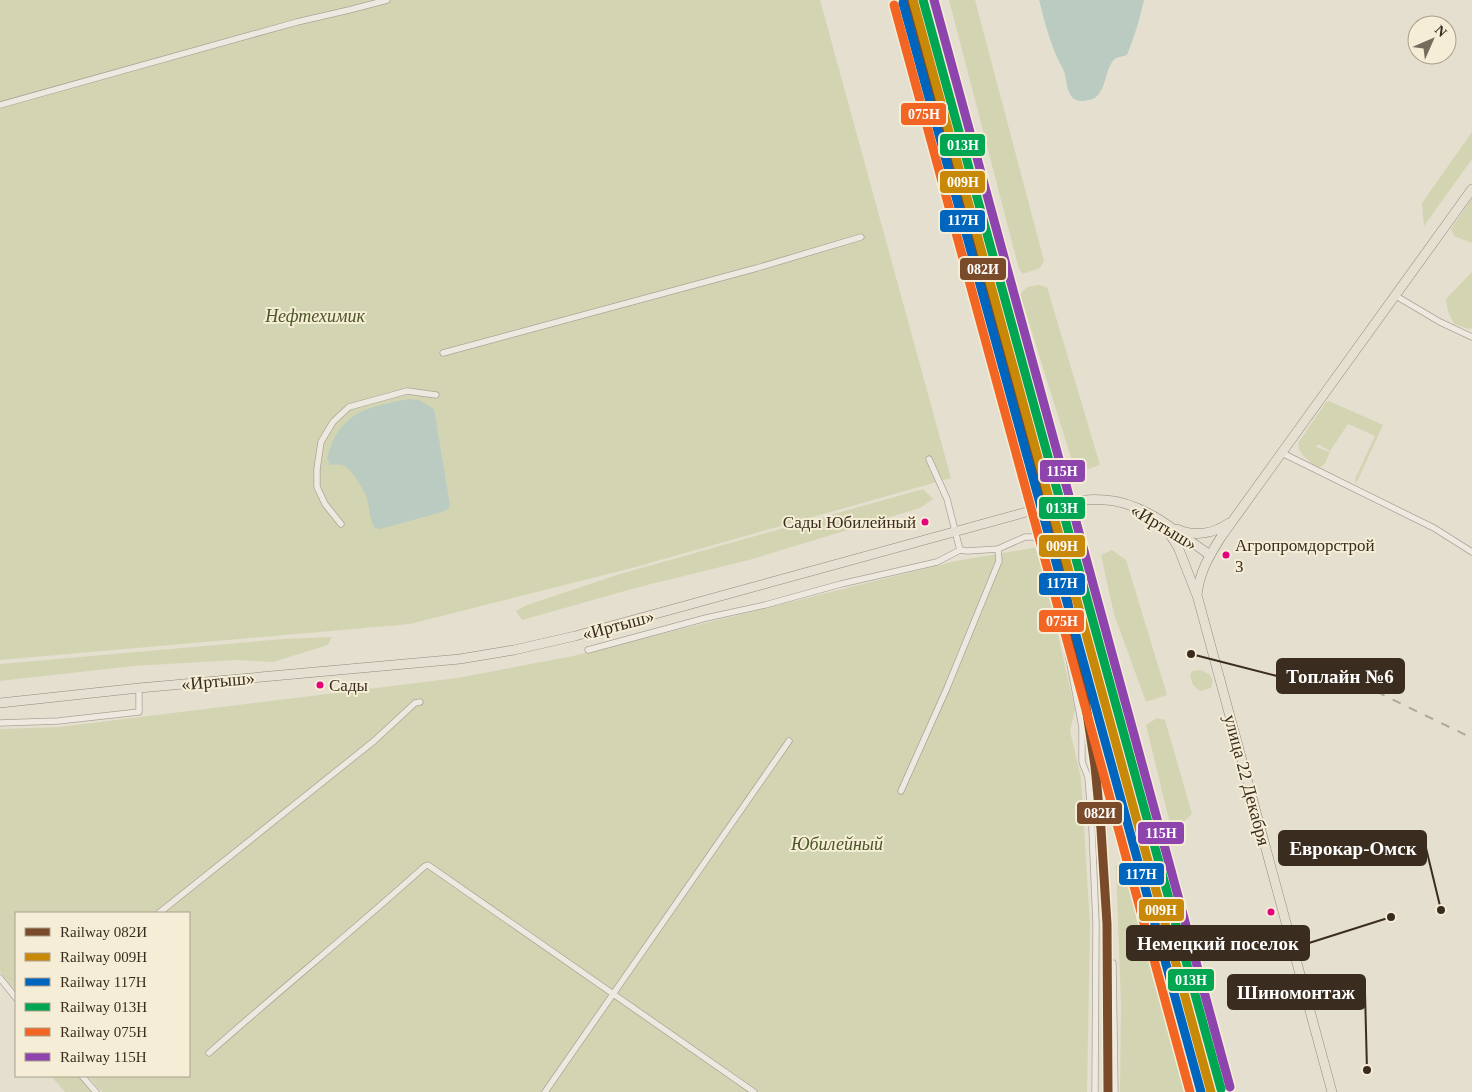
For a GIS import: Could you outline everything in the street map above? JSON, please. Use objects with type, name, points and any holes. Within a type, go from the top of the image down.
[{"type":"main road","name":"улица 22 Декабря","points":[[1332,1092],[1197,595],[1200,578],[1210,555],[1235,518],[1472,188]]},
{"type":"main road","name":"«Иртыш»","points":[[0,703],[139,688],[450,660],[514,650],[614,626],[1052,505],[1085,499],[1107,500],[1128,504],[1162,522],[1210,555]]},
{"type":"main road","points":[[1162,522],[1181,531],[1206,534],[1219,529],[1235,518]]},
{"type":"main road","points":[[1162,522],[1178,546],[1197,595]]},
{"type":"street","points":[[0,105],[288,24],[387,0]]},
{"type":"street","points":[[443,353],[748,270],[861,237]]},
{"type":"street","points":[[1396,296],[1440,322],[1472,337]]},
{"type":"street","points":[[341,524],[325,504],[318,487],[316,469],[321,442],[333,422],[349,407],[407,391],[436,395]]},
{"type":"street","points":[[1282,453],[1434,528],[1472,552]]},
{"type":"street","points":[[929,459],[945,494],[960,550]]},
{"type":"street","points":[[588,650],[706,618],[937,562],[960,550],[998,550],[1025,537],[1034,537],[1041,543],[1056,590],[1068,649],[1082,727],[1082,762],[1088,777],[1096,924],[1095,1092]]},
{"type":"street","points":[[901,791],[950,680],[999,561],[998,550]]},
{"type":"street","points":[[0,723],[58,721],[140,712],[139,688]]},
{"type":"street","points":[[159,912],[366,747],[415,703],[420,702]]},
{"type":"street","points":[[545,1092],[789,741]]},
{"type":"street","points":[[209,1053],[363,922],[426,865],[614,993],[754,1092]]},
{"type":"street","points":[[1113,963],[1115,1092]]},
{"type":"street","points":[[0,978],[15,997]]},
{"type":"street","points":[[83,1077],[96,1092]]},
{"type":"green space","name":"Нефтехимик","points":[[0,0],[820,0],[951,478],[632,568],[410,624],[0,660]]},
{"type":"green space","points":[[949,0],[975,0],[1044,261],[1040,268],[1023,274],[1019,269]]},
{"type":"green space","points":[[1472,132],[1472,159],[1424,226],[1422,203]]},
{"type":"green space","points":[[1472,198],[1472,243],[1454,236],[1451,229]]},
{"type":"green space","points":[[1472,272],[1472,328],[1469,329],[1454,324],[1448,311],[1446,299]]},
{"type":"green space","points":[[1039,285],[1047,287],[1100,465],[1085,470],[1073,464],[1020,294],[1027,287]]},
{"type":"green space","points":[[1329,401],[1383,425],[1356,484],[1355,479],[1375,436],[1348,424],[1330,451],[1318,444],[1316,447],[1330,452],[1320,468],[1317,468],[1307,460],[1300,450],[1299,442],[1326,402]]},
{"type":"green space","points":[[923,489],[933,499],[920,508],[749,560],[639,587],[522,620],[516,611],[527,605],[620,574]]},
{"type":"green space","name":"Юбилейный","points":[[1038,547],[1075,710],[1070,731],[1081,778],[1090,924],[1087,1092],[102,1092],[89,1077],[190,1077],[190,912],[15,912],[15,990],[0,972],[0,729],[59,727],[457,678],[573,656],[956,561]]},
{"type":"green space","points":[[1112,550],[1126,560],[1167,695],[1146,702],[1114,614],[1101,555]]},
{"type":"green space","points":[[332,637],[328,645],[273,662],[237,660],[133,666],[0,681],[0,664],[283,639]]},
{"type":"green space","points":[[1201,670],[1209,674],[1213,680],[1211,688],[1200,691],[1193,685],[1190,675],[1192,671]]},
{"type":"green space","points":[[1157,718],[1165,720],[1192,814],[1172,832],[1146,725]]},
{"type":"green space","points":[[1128,861],[1134,864],[1195,1092],[1120,1092],[1121,1004],[1116,866],[1121,862]]},
{"type":"green space","points":[[52,1077],[83,1077],[96,1092],[65,1092]]},
{"type":"shaded area","points":[[1039,0],[1144,0],[1137,28],[1127,55],[1116,58],[1112,62],[1103,87],[1096,97],[1091,100],[1077,100],[1070,94],[1065,73],[1055,52]]},
{"type":"shaded area","points":[[409,399],[419,400],[434,409],[450,505],[447,510],[442,512],[380,529],[375,528],[367,499],[357,479],[346,467],[330,465],[327,459],[338,431],[346,422],[367,409]]},
{"type":"railway","points":[[1344,676],[1472,738]]},
{"type":"rail line","name":"082И","points":[[909,0],[1048,506],[1077,647],[1095,766],[1101,829],[1107,924],[1108,1092]]},
{"type":"rail line","name":"009Н","points":[[913,0],[1211,1092]]},
{"type":"rail line","name":"013Н","points":[[923,0],[1221,1089]]},
{"type":"rail line","name":"115Н","points":[[934,0],[1230,1087]]},
{"type":"rail line","name":"117Н","points":[[903,3],[1201,1092]]},
{"type":"rail line","name":"075Н","points":[[894,5],[1190,1092]]},
{"type":"place","name":"Сады Юбилейный","points":[[925,522]]},
{"type":"place","name":"Агропромдорстрой 3","points":[[1226,555]]},
{"type":"place","name":"Топлайн №6","points":[[1191,654]]},
{"type":"place","name":"Сады","points":[[320,685]]},
{"type":"place","name":"Еврокар-Омск","points":[[1441,910]]},
{"type":"place","name":"Немецкий поселок","points":[[1391,917]]},
{"type":"place","name":"Шиномонтаж","points":[[1367,1070]]}]
